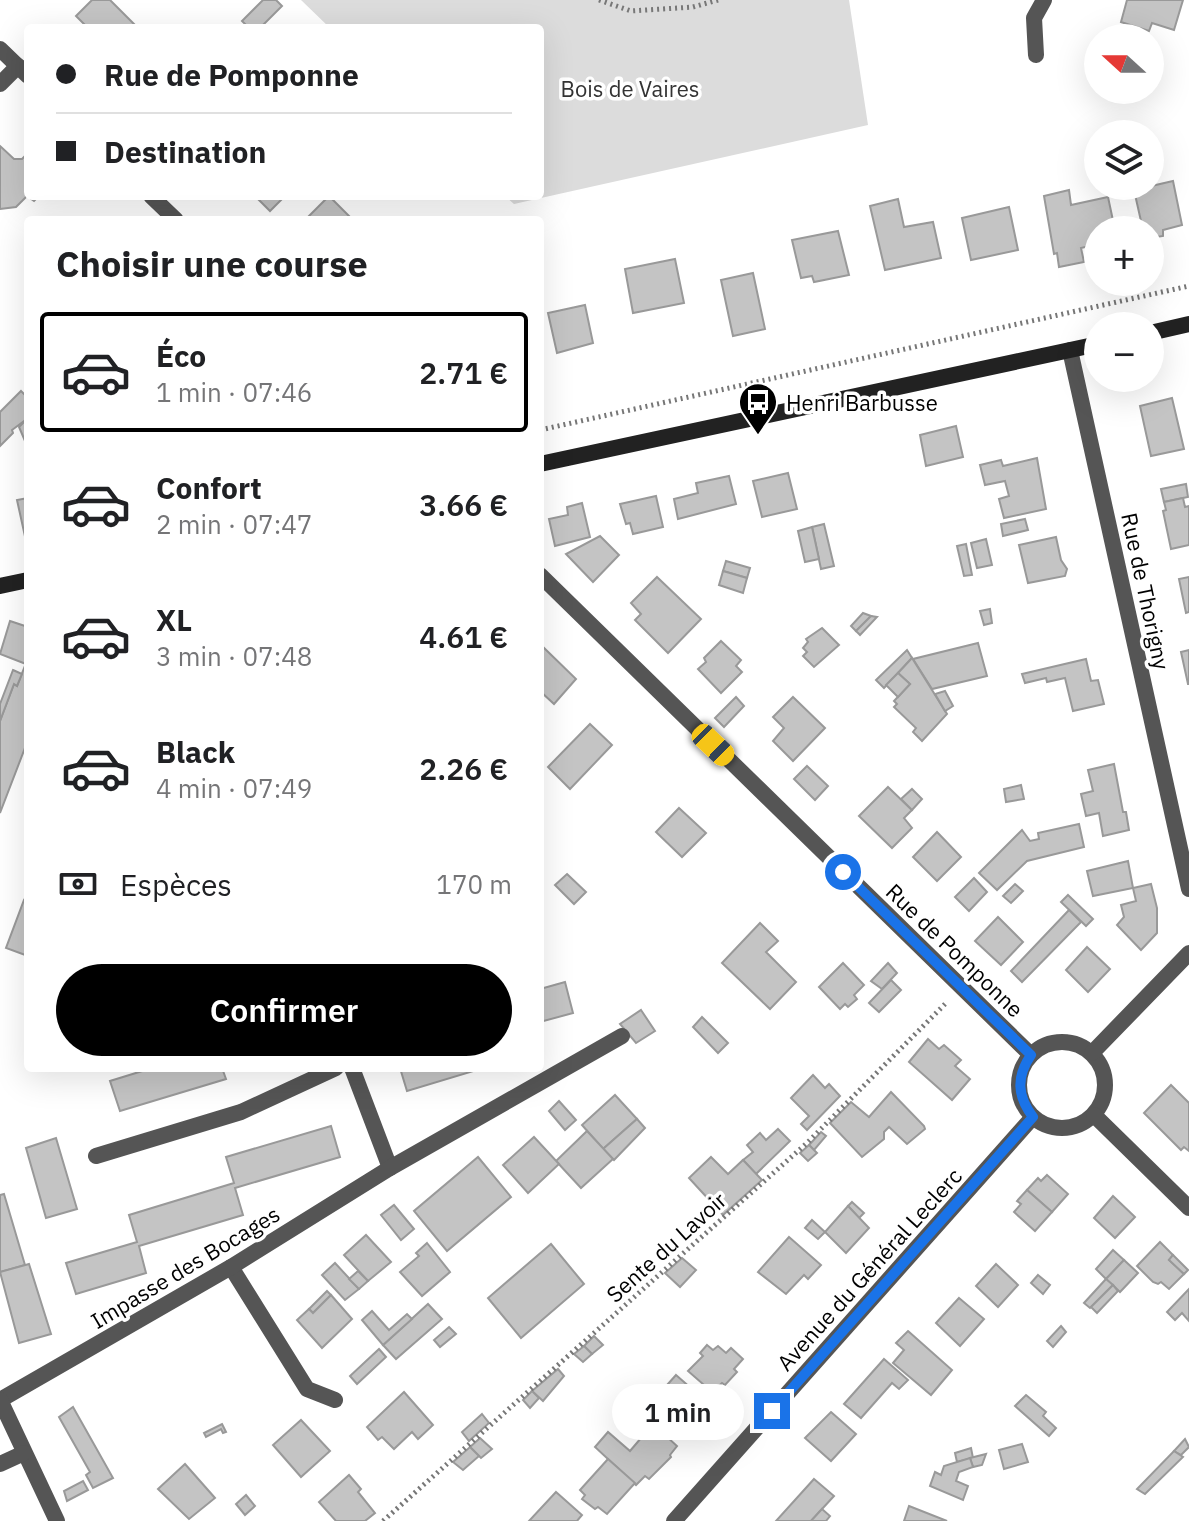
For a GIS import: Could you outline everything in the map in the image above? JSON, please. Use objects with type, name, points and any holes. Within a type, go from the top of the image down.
[{"type":"main road","points":[[1164,330],[1189,324]]},
{"type":"main road","points":[[544,463],[1084,347]]},
{"type":"main road","points":[[0,586],[24,581]]},
{"type":"street","points":[[1036,55],[1034,18],[1044,0]]},
{"type":"street","points":[[0,49],[23,71],[0,84]]},
{"type":"street","points":[[155,200],[172,216]]},
{"type":"street","name":"Rue de Thorigny","points":[[1070,350],[1189,889]]},
{"type":"street","name":"Rue de Pomponne","points":[[544,579],[1031,1055]]},
{"type":"street","points":[[1092,1053],[1189,953]]},
{"type":"street","name":"Impasse des Bocages","points":[[0,1400],[231,1267],[390,1168],[622,1036]]},
{"type":"street","points":[[1059,1042],[1079,1045],[1092,1053],[1099,1061],[1106,1081],[1101,1105],[1094,1115],[1083,1123],[1057,1128],[1033,1117],[1020,1093],[1023,1067],[1031,1055],[1039,1048],[1059,1042]]},
{"type":"street","points":[[96,1156],[241,1112],[327,1072]]},
{"type":"street","points":[[354,1072],[390,1168]]},
{"type":"street","points":[[1094,1115],[1189,1208]]},
{"type":"street","name":"Avenue du Général Leclerc","points":[[674,1521],[1033,1117]]},
{"type":"street","points":[[231,1267],[307,1389],[335,1400]]},
{"type":"street","points":[[0,1400],[57,1521]]},
{"type":"street","points":[[0,1464],[24,1453]]},
{"type":"path","points":[[599,0],[631,11],[693,7],[718,0]]},
{"type":"path","points":[[544,429],[1189,286]]},
{"type":"path","name":"Sente du Lavoir","points":[[383,1521],[807,1143],[962,988]]},
{"type":"green space","name":"Bois de Vaires","points":[[301,0],[849,0],[868,125],[544,197],[544,24],[326,24]]},
{"type":"green space","name":"Bois de Vaires","points":[[510,200],[532,200],[514,204]]},
{"type":"building","points":[[92,0],[110,0],[134,24],[84,24],[76,16]]},
{"type":"building","points":[[263,0],[276,0],[282,6],[264,24],[245,24],[242,21]]},
{"type":"building","points":[[1127,0],[1183,0],[1174,30],[1164,27],[1164,24],[1121,22]]},
{"type":"building","points":[[0,146],[14,159],[24,157],[24,199],[16,207],[0,209]]},
{"type":"building","points":[[1173,181],[1182,225],[1164,230],[1164,216],[1140,216],[1136,200],[1164,200],[1164,183]]},
{"type":"building","points":[[1069,190],[1071,205],[1109,200],[1112,216],[1084,216],[1084,247],[1081,248],[1084,262],[1059,267],[1044,196]]},
{"type":"building","points":[[898,199],[904,227],[933,222],[941,258],[885,270],[870,206]]},
{"type":"building","points":[[259,200],[281,200],[270,211]]},
{"type":"building","points":[[325,200],[333,200],[349,216],[309,216]]},
{"type":"building","points":[[1009,207],[1018,250],[971,260],[962,218]]},
{"type":"building","points":[[838,231],[849,275],[814,282],[812,276],[801,278],[792,240]]},
{"type":"building","points":[[675,259],[684,303],[633,313],[625,269]]},
{"type":"building","points":[[753,273],[765,329],[733,336],[721,280]]},
{"type":"building","points":[[585,305],[593,343],[557,353],[548,313]]},
{"type":"building","points":[[21,391],[24,394],[24,421],[12,430],[13,433],[0,446],[0,412]]},
{"type":"building","points":[[1172,398],[1184,449],[1151,456],[1140,406]]},
{"type":"building","points":[[24,422],[24,439],[19,427]]},
{"type":"building","points":[[956,426],[963,457],[926,466],[920,435]]},
{"type":"building","points":[[1037,458],[1046,509],[1004,518],[999,499],[1009,496],[1005,481],[985,485],[980,465],[1001,460],[1003,466]]},
{"type":"building","points":[[788,473],[797,509],[762,517],[753,481]]},
{"type":"building","points":[[729,476],[736,504],[678,519],[674,499],[698,493],[696,483]]},
{"type":"building","points":[[1186,484],[1188,497],[1164,502],[1161,489]]},
{"type":"building","points":[[656,496],[663,527],[633,534],[630,523],[626,524],[620,504]]},
{"type":"building","points":[[1183,498],[1185,507],[1189,506],[1189,545],[1171,549],[1164,502]]},
{"type":"building","points":[[24,499],[24,532],[17,500]]},
{"type":"building","points":[[582,503],[590,537],[555,546],[549,519],[568,515],[567,507]]},
{"type":"building","points":[[1025,519],[1028,530],[1003,536],[1001,524]]},
{"type":"building","points":[[824,524],[834,566],[821,569],[812,527]]},
{"type":"building","points":[[812,527],[819,559],[805,562],[798,531]]},
{"type":"building","points":[[600,536],[619,555],[593,582],[566,554]]},
{"type":"building","points":[[1056,537],[1061,560],[1067,569],[1065,576],[1028,583],[1019,545]]},
{"type":"building","points":[[986,539],[992,565],[977,568],[971,543]]},
{"type":"building","points":[[966,544],[972,575],[964,576],[957,546]]},
{"type":"building","points":[[726,561],[750,568],[747,578],[723,571]]},
{"type":"building","points":[[723,571],[747,578],[743,593],[719,585]]},
{"type":"building","points":[[657,577],[701,619],[668,653],[635,620],[641,614],[631,603]]},
{"type":"building","points":[[1189,577],[1189,612],[1186,613],[1179,579]]},
{"type":"building","points":[[990,609],[992,623],[984,625],[980,611]]},
{"type":"building","points":[[863,613],[871,616],[856,631],[851,626]]},
{"type":"building","points":[[871,616],[877,617],[860,635],[856,631]]},
{"type":"building","points":[[10,621],[24,626],[24,663],[0,654]]},
{"type":"building","points":[[822,628],[839,645],[814,667],[803,656],[807,652],[803,648],[808,642],[806,639]]},
{"type":"building","points":[[721,641],[741,660],[736,666],[742,672],[721,693],[698,669]]},
{"type":"building","points":[[978,643],[987,676],[932,689],[913,659]]},
{"type":"building","points":[[544,648],[576,679],[554,704],[544,695]]},
{"type":"building","points":[[907,650],[912,658],[884,688],[876,680]]},
{"type":"building","points":[[1189,650],[1189,684],[1188,684],[1181,652]]},
{"type":"building","points":[[912,658],[947,714],[922,741],[913,732],[916,728],[894,707],[897,704],[894,701],[910,684],[898,673]]},
{"type":"building","points":[[1086,659],[1091,681],[1098,680],[1104,704],[1073,711],[1065,678],[1025,683],[1022,674]]},
{"type":"building","points":[[24,668],[24,750],[0,813],[0,721],[14,684],[17,686]]},
{"type":"building","points":[[13,670],[22,674],[17,686],[14,684],[0,721],[0,704]]},
{"type":"building","points":[[898,673],[910,684],[898,697],[886,685]]},
{"type":"building","points":[[945,691],[953,706],[945,711],[935,694]]},
{"type":"building","points":[[736,697],[744,706],[724,727],[715,718]]},
{"type":"building","points":[[793,697],[825,728],[793,761],[773,741],[784,728],[773,717]]},
{"type":"building","points":[[590,724],[612,745],[570,789],[548,767]]},
{"type":"building","points":[[1114,764],[1129,830],[1103,836],[1099,813],[1086,816],[1081,794],[1093,791],[1088,770]]},
{"type":"building","points":[[807,766],[828,786],[815,800],[794,779]]},
{"type":"building","points":[[1021,785],[1024,799],[1006,802],[1004,789]]},
{"type":"building","points":[[888,787],[912,810],[904,818],[912,828],[892,848],[859,816]]},
{"type":"building","points":[[912,789],[922,799],[912,810],[901,799]]},
{"type":"building","points":[[679,808],[706,833],[682,857],[656,832]]},
{"type":"building","points":[[1079,824],[1084,847],[1027,861],[997,890],[979,873],[1022,830],[1030,841],[1039,839],[1038,833]]},
{"type":"building","points":[[937,832],[961,857],[937,881],[913,857]]},
{"type":"building","points":[[1128,861],[1133,888],[1093,896],[1087,871]]},
{"type":"building","points":[[567,874],[586,892],[574,904],[555,885]]},
{"type":"building","points":[[974,878],[987,892],[969,911],[955,897]]},
{"type":"building","points":[[1015,884],[1023,891],[1011,903],[1003,896]]},
{"type":"building","points":[[1151,884],[1157,908],[1157,933],[1141,950],[1117,925],[1124,917],[1121,905],[1136,901],[1133,888]]},
{"type":"building","points":[[1068,895],[1093,919],[1086,926],[1061,902]]},
{"type":"building","points":[[24,900],[24,955],[6,948]]},
{"type":"building","points":[[1069,910],[1081,922],[1022,982],[1011,971]]},
{"type":"building","points":[[998,917],[1023,942],[1001,965],[975,941]]},
{"type":"building","points":[[760,923],[778,941],[766,952],[796,982],[770,1009],[722,963]]},
{"type":"building","points":[[1087,947],[1110,969],[1088,992],[1066,970]]},
{"type":"building","points":[[843,963],[864,985],[854,995],[857,999],[840,1009],[819,987]]},
{"type":"building","points":[[888,963],[897,973],[882,989],[871,981]]},
{"type":"building","points":[[891,980],[901,990],[879,1012],[869,1003]]},
{"type":"building","points":[[565,982],[573,1013],[544,1021],[544,988]]},
{"type":"building","points":[[641,1010],[655,1031],[636,1043],[620,1024]]},
{"type":"building","points":[[702,1017],[728,1043],[718,1053],[693,1027]]},
{"type":"building","points":[[928,1039],[939,1049],[944,1045],[961,1060],[955,1066],[970,1079],[952,1100],[909,1062]]},
{"type":"building","points":[[139,1072],[223,1072],[226,1079],[120,1111],[110,1081]]},
{"type":"building","points":[[401,1072],[470,1072],[407,1091]]},
{"type":"building","points":[[813,1075],[825,1088],[829,1084],[840,1096],[807,1130],[801,1124],[809,1116],[791,1098]]},
{"type":"building","points":[[1171,1085],[1189,1103],[1189,1151],[1184,1147],[1181,1150],[1144,1113]]},
{"type":"building","points":[[891,1092],[925,1129],[907,1144],[889,1127],[884,1132],[884,1139],[862,1157],[830,1123],[851,1102],[869,1117]]},
{"type":"building","points":[[615,1095],[637,1119],[603,1149],[582,1125]]},
{"type":"building","points":[[559,1101],[576,1120],[565,1130],[549,1111]]},
{"type":"building","points":[[637,1119],[645,1128],[614,1160],[603,1149]]},
{"type":"building","points":[[331,1126],[340,1157],[235,1188],[243,1215],[139,1246],[146,1273],[76,1294],[66,1263],[137,1242],[129,1215],[234,1183],[226,1157]]},
{"type":"building","points":[[778,1129],[790,1141],[756,1174],[743,1160],[753,1152],[747,1145],[760,1133],[766,1140]]},
{"type":"building","points":[[587,1131],[613,1159],[581,1188],[556,1161]]},
{"type":"building","points":[[821,1132],[826,1136],[814,1150],[809,1145]]},
{"type":"building","points":[[534,1137],[559,1164],[528,1193],[503,1165]]},
{"type":"building","points":[[56,1138],[77,1209],[46,1218],[26,1148]]},
{"type":"building","points":[[809,1145],[817,1153],[808,1161],[800,1153]]},
{"type":"building","points":[[478,1157],[511,1197],[447,1251],[414,1211]]},
{"type":"building","points":[[711,1157],[728,1174],[743,1160],[762,1180],[723,1215],[689,1178]]},
{"type":"building","points":[[1047,1175],[1068,1194],[1052,1212],[1027,1190],[1038,1178],[1041,1181]]},
{"type":"building","points":[[1027,1190],[1052,1212],[1035,1231],[1014,1212],[1021,1204],[1017,1201]]},
{"type":"building","points":[[4,1194],[25,1265],[0,1272],[0,1195]]},
{"type":"building","points":[[1113,1196],[1135,1217],[1115,1238],[1094,1218]]},
{"type":"building","points":[[852,1202],[864,1213],[859,1218],[848,1206]]},
{"type":"building","points":[[394,1205],[414,1229],[401,1240],[381,1215]]},
{"type":"building","points":[[848,1206],[869,1228],[846,1253],[825,1232]]},
{"type":"building","points":[[812,1220],[825,1232],[818,1239],[805,1228]]},
{"type":"building","points":[[366,1235],[391,1262],[368,1281],[344,1255]]},
{"type":"building","points":[[789,1237],[821,1265],[808,1279],[804,1275],[786,1294],[758,1272]]},
{"type":"building","points":[[1160,1242],[1173,1255],[1169,1260],[1184,1274],[1169,1289],[1161,1282],[1153,1282],[1137,1266]]},
{"type":"building","points":[[427,1243],[450,1272],[422,1296],[400,1272],[419,1256],[416,1253]]},
{"type":"building","points":[[551,1244],[584,1284],[521,1338],[488,1298]]},
{"type":"building","points":[[1113,1250],[1124,1260],[1106,1279],[1096,1269]]},
{"type":"building","points":[[1173,1255],[1188,1270],[1184,1274],[1169,1260]]},
{"type":"building","points":[[682,1258],[696,1270],[680,1287],[665,1273]]},
{"type":"building","points":[[1124,1260],[1138,1273],[1120,1292],[1106,1279]]},
{"type":"building","points":[[335,1263],[359,1289],[345,1300],[322,1275]]},
{"type":"building","points":[[29,1264],[51,1334],[19,1343],[0,1272]]},
{"type":"building","points":[[996,1264],[1018,1285],[998,1307],[976,1286]]},
{"type":"building","points":[[358,1271],[368,1281],[359,1289],[349,1279]]},
{"type":"building","points":[[1038,1275],[1050,1285],[1043,1294],[1031,1283]]},
{"type":"building","points":[[1106,1279],[1113,1285],[1090,1308],[1084,1303]]},
{"type":"building","points":[[1113,1285],[1118,1291],[1097,1313],[1091,1307]]},
{"type":"building","points":[[1189,1289],[1189,1321],[1182,1313],[1175,1320],[1167,1312]]},
{"type":"building","points":[[327,1291],[331,1295],[313,1313],[309,1309]]},
{"type":"building","points":[[331,1295],[352,1319],[322,1348],[297,1320],[309,1309],[313,1313]]},
{"type":"building","points":[[959,1298],[984,1319],[960,1346],[936,1323]]},
{"type":"building","points":[[428,1304],[442,1319],[396,1359],[383,1345]]},
{"type":"building","points":[[372,1311],[389,1330],[407,1314],[412,1319],[383,1345],[362,1320]]},
{"type":"building","points":[[1061,1326],[1066,1332],[1053,1347],[1047,1341]]},
{"type":"building","points":[[449,1327],[456,1334],[440,1347],[434,1340]]},
{"type":"building","points":[[908,1331],[952,1370],[931,1395],[893,1363],[904,1350],[896,1343]]},
{"type":"building","points":[[594,1336],[603,1345],[592,1354],[584,1346]]},
{"type":"building","points":[[707,1345],[713,1350],[718,1346],[726,1353],[731,1348],[743,1359],[734,1369],[737,1372],[725,1385],[722,1383],[712,1392],[688,1371],[703,1356],[700,1353]]},
{"type":"building","points":[[584,1346],[592,1354],[583,1362],[574,1354]]},
{"type":"building","points":[[379,1349],[386,1357],[357,1384],[350,1376]]},
{"type":"building","points":[[884,1359],[908,1380],[899,1389],[892,1383],[861,1418],[844,1404]]},
{"type":"building","points":[[558,1369],[564,1376],[543,1401],[532,1391]]},
{"type":"building","points":[[676,1375],[700,1396],[682,1415],[659,1394]]},
{"type":"building","points":[[532,1391],[539,1398],[530,1408],[523,1400]]},
{"type":"building","points":[[404,1392],[433,1425],[418,1439],[412,1432],[394,1449],[382,1437],[378,1440],[367,1427]]},
{"type":"building","points":[[1026,1395],[1046,1412],[1043,1416],[1056,1428],[1049,1436],[1015,1406]]},
{"type":"building","points":[[663,1397],[685,1418],[668,1438],[645,1417]]},
{"type":"building","points":[[73,1407],[113,1478],[93,1488],[86,1475],[90,1472],[59,1417]]},
{"type":"building","points":[[831,1412],[856,1434],[831,1461],[805,1438]]},
{"type":"building","points":[[482,1414],[489,1423],[469,1441],[462,1432]]},
{"type":"building","points":[[301,1420],[330,1451],[301,1477],[273,1445]]},
{"type":"building","points":[[222,1424],[226,1432],[223,1433],[221,1429],[206,1437],[204,1433]]},
{"type":"building","points":[[653,1424],[677,1446],[671,1457],[649,1479],[645,1476],[636,1485],[595,1447],[608,1432],[630,1451]]},
{"type":"building","points":[[480,1438],[492,1449],[481,1458],[470,1447]]},
{"type":"building","points":[[1185,1439],[1189,1447],[1181,1455],[1174,1451]]},
{"type":"building","points":[[1022,1444],[1028,1462],[1004,1469],[999,1450]]},
{"type":"building","points":[[470,1447],[479,1456],[463,1470],[453,1462]]},
{"type":"building","points":[[971,1448],[973,1458],[957,1462],[955,1453]]},
{"type":"building","points":[[1174,1451],[1183,1457],[1145,1494],[1137,1489]]},
{"type":"building","points":[[986,1454],[982,1465],[973,1467],[970,1458]]},
{"type":"building","points":[[970,1458],[973,1467],[959,1472],[956,1481],[968,1486],[963,1500],[930,1486],[935,1472],[941,1475],[944,1466]]},
{"type":"building","points":[[608,1459],[635,1483],[607,1514],[582,1499],[585,1495],[580,1490]]},
{"type":"building","points":[[185,1464],[215,1498],[189,1519],[158,1489]]},
{"type":"building","points":[[349,1475],[375,1513],[365,1521],[336,1521],[319,1502]]},
{"type":"building","points":[[814,1479],[834,1496],[811,1521],[776,1521]]},
{"type":"building","points":[[83,1481],[88,1490],[67,1501],[64,1491]]},
{"type":"building","points":[[556,1492],[582,1515],[577,1521],[529,1521]]},
{"type":"building","points":[[246,1495],[255,1506],[245,1515],[236,1504]]},
{"type":"building","points":[[909,1506],[947,1521],[904,1521]]},
{"type":"building","points":[[822,1509],[830,1516],[826,1521],[811,1521]]},
{"type":"place","name":"Henri Barbusse","points":[[758,436]]},
{"type":"route","points":[[772,1411],[1033,1117],[1020,1093],[1023,1067],[1031,1055],[843,872]]}]
